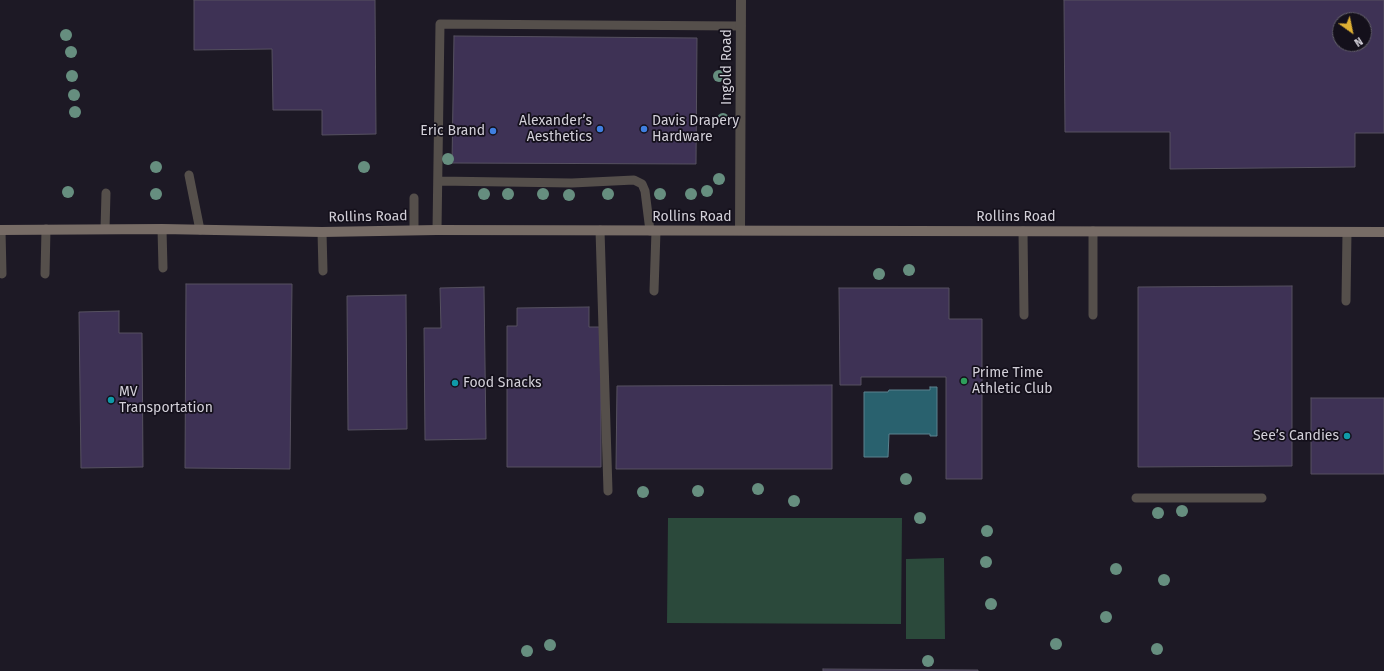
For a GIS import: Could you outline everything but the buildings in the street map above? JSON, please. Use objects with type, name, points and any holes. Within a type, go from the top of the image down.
[{"type":"main road","name":"Rollins Road","points":[[1,230],[162,229],[322,232],[414,230],[1384,232]]},
{"type":"street","name":"Ingold Road","points":[[740,230],[741,0]]},
{"type":"lane","points":[[437,230],[440,24],[741,26]]},
{"type":"lane","points":[[189,175],[200,230]]},
{"type":"lane","points":[[438,181],[572,183],[634,180],[642,184],[645,191],[653,231],[654,292]]},
{"type":"lane","points":[[105,230],[106,193]]},
{"type":"lane","points":[[414,198],[414,230]]},
{"type":"lane","points":[[45,274],[46,229]]},
{"type":"lane","points":[[162,229],[163,268]]},
{"type":"lane","points":[[1,230],[2,274]]},
{"type":"lane","points":[[600,230],[608,491]]},
{"type":"lane","points":[[1023,231],[1024,315]]},
{"type":"lane","points":[[1093,231],[1093,315]]},
{"type":"lane","points":[[322,232],[323,271]]},
{"type":"lane","points":[[1346,301],[1347,232]]},
{"type":"lane","points":[[1136,498],[1262,498]]},
{"type":"green space","points":[[668,518],[902,518],[901,624],[667,623]]},
{"type":"green space","points":[[944,558],[945,639],[906,639],[906,559]]},
{"type":"water","points":[[930,387],[937,387],[937,436],[930,436],[930,434],[889,434],[888,457],[864,457],[864,392],[888,392],[889,390],[930,390]]},
{"type":"place","name":"Alexander’s Aesthetics","points":[[600,129]]},
{"type":"place","name":"Davis Drapery Hardware","points":[[644,129]]},
{"type":"place","name":"Eric Brand","points":[[493,131]]},
{"type":"place","name":"Prime Time Athletic Club","points":[[964,381]]},
{"type":"place","name":"Food Snacks","points":[[455,383]]},
{"type":"place","name":"MV Transportation","points":[[111,400]]},
{"type":"place","name":"See’s Candies","points":[[1347,436]]}]
